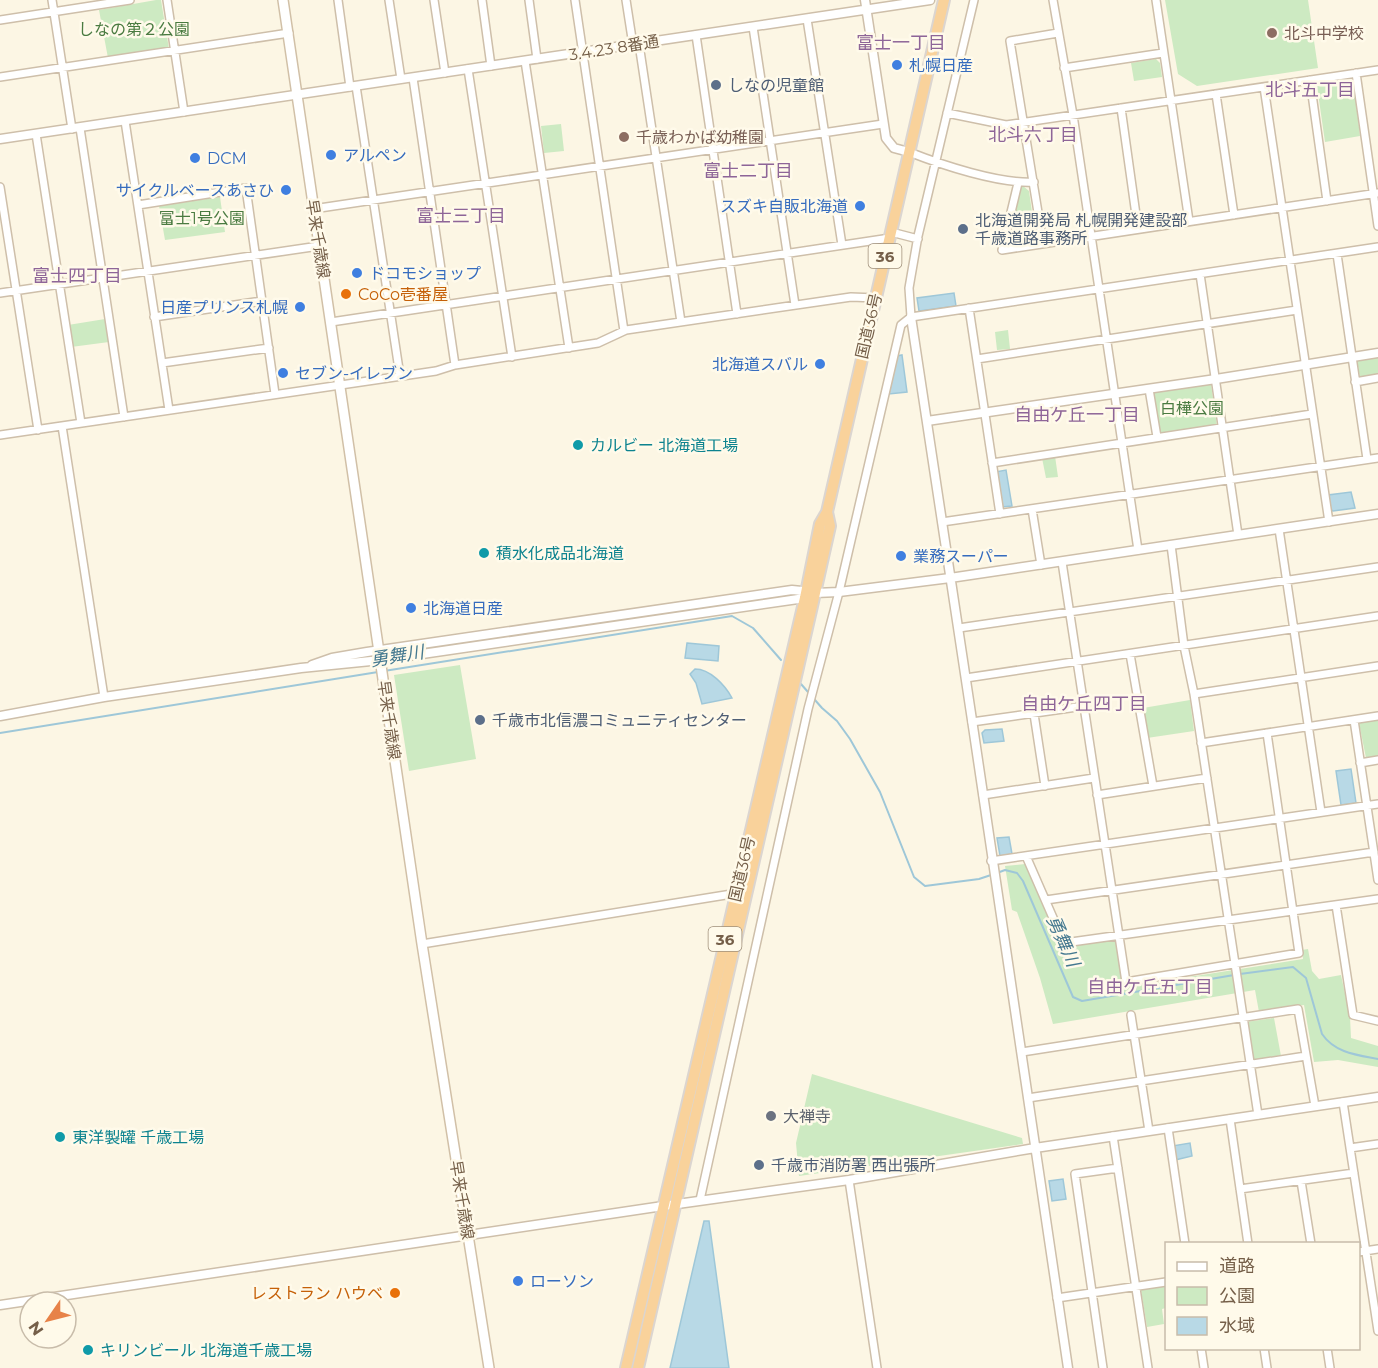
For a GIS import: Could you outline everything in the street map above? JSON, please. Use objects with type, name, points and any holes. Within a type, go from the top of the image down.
[{"type":"highway","name":"国道36号","points":[[638,1368],[809,594],[830,526],[827,512],[944,0]]},
{"type":"highway","name":"国道36号","points":[[626,1368],[663,1206],[741,895]]},
{"type":"main road","name":"早来千歳線","points":[[283,0],[422,944],[489,1368]]},
{"type":"street","points":[[52,0],[62,68],[76,128],[102,278],[124,417]]},
{"type":"street","points":[[0,20],[130,0]]},
{"type":"street","points":[[167,0],[184,112]]},
{"type":"street","points":[[338,0],[374,200],[400,376]]},
{"type":"street","points":[[389,0],[401,79]]},
{"type":"street","points":[[434,0],[445,73]]},
{"type":"street","points":[[482,0],[491,66]]},
{"type":"street","points":[[529,0],[537,59]]},
{"type":"street","points":[[575,0],[624,331]]},
{"type":"street","points":[[626,0],[656,158],[681,322]]},
{"type":"street","name":"3.4.23 8番通","points":[[0,139],[807,19],[866,4],[930,0]]},
{"type":"street","points":[[974,0],[935,162],[909,288],[911,317],[1068,1368]]},
{"type":"street","points":[[1053,0],[1073,115],[1138,550]]},
{"type":"street","points":[[1156,0],[1190,221]]},
{"type":"street","points":[[866,4],[883,124],[886,138],[891,146],[935,162],[1018,183],[1034,182]]},
{"type":"street","points":[[807,19],[842,245]]},
{"type":"street","points":[[753,27],[795,305]]},
{"type":"street","points":[[0,77],[289,33]]},
{"type":"street","points":[[1043,243],[1010,41],[1058,33]]},
{"type":"street","points":[[696,35],[737,314]]},
{"type":"street","points":[[1064,68],[1163,53]]},
{"type":"street","points":[[525,61],[569,348]]},
{"type":"street","points":[[468,69],[512,357]]},
{"type":"street","points":[[947,113],[1006,125],[1378,70]]},
{"type":"street","points":[[1356,73],[1376,194],[1378,226]]},
{"type":"street","points":[[413,78],[455,365]]},
{"type":"street","points":[[1310,80],[1327,201]]},
{"type":"street","points":[[1264,87],[1329,522]]},
{"type":"street","points":[[1216,94],[1234,215]]},
{"type":"street","points":[[1121,108],[1138,229]]},
{"type":"street","points":[[125,121],[169,410]]},
{"type":"street","points":[[313,209],[883,124]]},
{"type":"street","points":[[36,134],[81,423]]},
{"type":"street","points":[[1018,183],[1002,250],[1376,194]]},
{"type":"street","points":[[0,187],[38,430]]},
{"type":"street","points":[[138,205],[246,188],[275,394]]},
{"type":"street","points":[[331,322],[786,254],[890,235],[918,239]]},
{"type":"street","points":[[0,293],[319,246]]},
{"type":"street","points":[[700,1200],[808,709],[839,592],[901,325],[911,317],[1378,247]]},
{"type":"street","points":[[1337,254],[1367,459]]},
{"type":"street","points":[[1200,274],[1238,535]]},
{"type":"street","points":[[0,435],[436,371],[455,365],[598,343],[624,331],[681,322],[850,297],[876,298]]},
{"type":"street","points":[[154,317],[262,301]]},
{"type":"street","points":[[969,308],[1000,514]]},
{"type":"street","points":[[977,359],[1297,310]]},
{"type":"street","points":[[162,363],[269,348]]},
{"type":"street","points":[[927,421],[1305,366],[1378,353]]},
{"type":"street","points":[[1355,382],[1378,378]]},
{"type":"street","points":[[1149,389],[1157,437]]},
{"type":"street","points":[[992,462],[1312,414]]},
{"type":"street","points":[[62,426],[104,697]]},
{"type":"street","points":[[942,522],[1378,458]]},
{"type":"street","points":[[1032,509],[1041,565]]},
{"type":"street","points":[[0,716],[104,697],[301,668],[332,658],[381,664],[809,594],[950,578],[1378,514]]},
{"type":"street","points":[[1279,529],[1299,678],[1321,812]]},
{"type":"street","points":[[1171,545],[1184,646],[1194,694],[1258,1115]]},
{"type":"street","points":[[1062,562],[1126,982],[1234,966],[1299,953],[1267,733]]},
{"type":"street","points":[[959,628],[1378,567]]},
{"type":"street","points":[[966,678],[1378,616]]},
{"type":"street","points":[[1130,654],[1153,786]]},
{"type":"street","points":[[1194,694],[1378,666]]},
{"type":"street","points":[[972,722],[1084,706]]},
{"type":"street","points":[[1034,714],[1045,786]]},
{"type":"street","points":[[1201,743],[1378,716]]},
{"type":"street","points":[[1354,720],[1378,880]]},
{"type":"street","points":[[1360,763],[1378,760]]},
{"type":"street","points":[[983,795],[1094,778]]},
{"type":"street","points":[[1097,795],[1207,778]]},
{"type":"street","points":[[992,864],[1026,856],[1378,804]]},
{"type":"street","points":[[1046,900],[1374,852]]},
{"type":"street","points":[[1026,856],[1064,943],[1378,899]]},
{"type":"street","points":[[422,944],[741,895]]},
{"type":"street","points":[[1336,905],[1353,1015],[1378,1021]]},
{"type":"street","points":[[1022,1052],[1298,1009],[1315,1106]]},
{"type":"street","points":[[1131,1015],[1149,1131]]},
{"type":"street","points":[[1028,1098],[1306,1056]]},
{"type":"street","points":[[0,1305],[700,1200],[849,1180],[1035,1148],[1378,1097]]},
{"type":"street","points":[[1343,1102],[1354,1173],[1362,1251],[1378,1331]]},
{"type":"street","points":[[1230,1119],[1248,1242]]},
{"type":"street","points":[[1168,1128],[1185,1242]]},
{"type":"street","points":[[1113,1136],[1148,1368]]},
{"type":"street","points":[[1350,1148],[1378,1144]]},
{"type":"street","points":[[1103,1368],[1075,1174],[1118,1168]]},
{"type":"street","points":[[1240,1190],[1354,1173]]},
{"type":"street","points":[[849,1180],[877,1368]]},
{"type":"street","points":[[1301,1181],[1311,1242]]},
{"type":"street","points":[[1362,1251],[1378,1249]]},
{"type":"street","points":[[1057,1298],[1165,1281]]},
{"type":"street","points":[[1201,1350],[1204,1368]]},
{"type":"street","points":[[1264,1350],[1267,1368]]},
{"type":"street","points":[[1327,1350],[1330,1368]]},
{"type":"green space","name":"しなの第２公園","points":[[161,0],[169,49],[108,58],[99,10]]},
{"type":"green space","name":"北斗中学校","points":[[1165,0],[1308,0],[1318,68],[1197,86],[1178,74]]},
{"type":"green space","points":[[1156,59],[1160,63],[1162,77],[1134,81],[1131,63]]},
{"type":"green space","points":[[1350,81],[1354,84],[1360,136],[1325,142],[1317,86]]},
{"type":"green space","points":[[561,124],[564,151],[544,153],[541,126]]},
{"type":"green space","points":[[1023,186],[1029,191],[1036,240],[1010,244],[1008,242],[1020,188]]},
{"type":"green space","name":"富士1号公園","points":[[220,197],[225,232],[165,240],[159,206]]},
{"type":"green space","points":[[105,319],[109,342],[71,347],[68,325]]},
{"type":"green space","points":[[1008,330],[1010,349],[997,350],[995,332]]},
{"type":"green space","points":[[1378,356],[1378,375],[1360,378],[1357,360]]},
{"type":"green space","name":"白樺公園","points":[[1211,384],[1217,426],[1159,434],[1152,391]]},
{"type":"green space","points":[[1055,456],[1058,477],[1046,478],[1042,458]]},
{"type":"green space","points":[[460,665],[476,759],[409,771],[394,675]]},
{"type":"green space","points":[[1190,700],[1194,731],[1147,738],[1143,708]]},
{"type":"green space","points":[[1378,720],[1378,756],[1366,758],[1359,723]]},
{"type":"green space","points":[[1025,864],[1063,947],[1116,940],[1125,987],[1303,959],[1302,950],[1308,949],[1312,971],[1319,979],[1341,975],[1350,1017],[1351,1038],[1378,1046],[1378,1067],[1338,1060],[1314,1062],[1304,1005],[1259,1012],[1255,990],[1053,1024],[1017,912],[1012,910],[1005,866]]},
{"type":"green space","points":[[1274,1018],[1281,1056],[1252,1060],[1246,1022]]},
{"type":"green space","points":[[812,1074],[1022,1138],[1023,1144],[799,1176],[796,1143]]},
{"type":"green space","points":[[1165,1286],[1165,1308],[1162,1309],[1164,1324],[1147,1327],[1141,1290]]},
{"type":"water","points":[[954,293],[956,306],[919,311],[917,298]]},
{"type":"water","points":[[902,355],[907,392],[889,394],[897,356]]},
{"type":"water","points":[[1006,470],[1012,506],[1001,507],[995,472]]},
{"type":"water","points":[[1351,492],[1355,508],[1333,511],[1329,509],[1328,495]]},
{"type":"water","points":[[687,643],[719,646],[718,661],[685,658]]},
{"type":"water","points":[[695,669],[706,672],[716,679],[732,698],[702,704],[696,683],[690,674]]},
{"type":"water","points":[[1002,729],[1004,741],[984,743],[982,733],[985,730]]},
{"type":"water","points":[[1351,769],[1356,803],[1341,805],[1336,771]]},
{"type":"water","points":[[1009,837],[1012,854],[1000,856],[997,838]]},
{"type":"water","points":[[1190,1143],[1192,1156],[1175,1160],[1172,1146]]},
{"type":"water","points":[[1063,1179],[1066,1199],[1052,1201],[1049,1181]]},
{"type":"water","points":[[704,1221],[709,1221],[729,1368],[670,1368]]},
{"type":"waterway","name":"勇舞川","points":[[384,671],[732,616],[753,628],[781,660]]},
{"type":"waterway","name":"勇舞川","points":[[0,733],[378,672]]},
{"type":"waterway","name":"勇舞川","points":[[801,684],[837,721],[850,739],[880,792],[914,877],[925,886],[979,879],[991,875]]},
{"type":"waterway","name":"勇舞川","points":[[997,873],[1005,870],[1017,873],[1023,881],[1073,997],[1082,1001],[1234,975]]},
{"type":"waterway","name":"勇舞川","points":[[1240,974],[1293,967],[1306,978],[1322,1034],[1327,1040],[1347,1052],[1378,1059]]},
{"type":"place","name":"北斗中学校","points":[[1272,33]]},
{"type":"place","name":"札幌日産","points":[[897,65]]},
{"type":"place","name":"しなの児童館","points":[[716,85]]},
{"type":"place","name":"千歳わかば幼稚園","points":[[624,137]]},
{"type":"place","name":"アルペン","points":[[331,155]]},
{"type":"place","name":"DCM","points":[[195,158]]},
{"type":"place","name":"サイクルベースあさひ","points":[[286,190]]},
{"type":"place","name":"スズキ自販北海道","points":[[860,206]]},
{"type":"place","name":"北海道開発局 札幌開発建設部 千歳道路事務所","points":[[963,229]]},
{"type":"place","name":"ドコモショップ","points":[[357,273]]},
{"type":"place","name":"CoCo壱番屋","points":[[346,294]]},
{"type":"place","name":"日産プリンス札幌","points":[[300,307]]},
{"type":"place","name":"北海道スバル","points":[[820,364]]},
{"type":"place","name":"セブン-イレブン","points":[[283,373]]},
{"type":"place","name":"カルビー 北海道工場","points":[[578,445]]},
{"type":"place","name":"積水化成品北海道","points":[[484,553]]},
{"type":"place","name":"業務スーパー","points":[[901,556]]},
{"type":"place","name":"北海道日産","points":[[411,608]]},
{"type":"place","name":"千歳市北信濃コミュニティセンター","points":[[480,720]]},
{"type":"place","name":"大禅寺","points":[[771,1116]]},
{"type":"place","name":"東洋製罐 千歳工場","points":[[60,1137]]},
{"type":"place","name":"千歳市消防署 西出張所","points":[[759,1165]]},
{"type":"place","name":"ローソン","points":[[518,1281]]},
{"type":"place","name":"レストラン ハウベ","points":[[395,1293]]},
{"type":"place","name":"キリンビール 北海道千歳工場","points":[[88,1350]]},
{"type":"district","name":"富士一丁目","points":[[901,43]]},
{"type":"district","name":"北斗五丁目","points":[[1310,90]]},
{"type":"district","name":"北斗六丁目","points":[[1033,135]]},
{"type":"district","name":"富士二丁目","points":[[748,171]]},
{"type":"district","name":"富士三丁目","points":[[461,216]]},
{"type":"district","name":"富士四丁目","points":[[77,276]]},
{"type":"district","name":"自由ケ丘一丁目","points":[[1077,415]]},
{"type":"district","name":"自由ケ丘四丁目","points":[[1084,704]]},
{"type":"district","name":"自由ケ丘五丁目","points":[[1150,987]]}]
